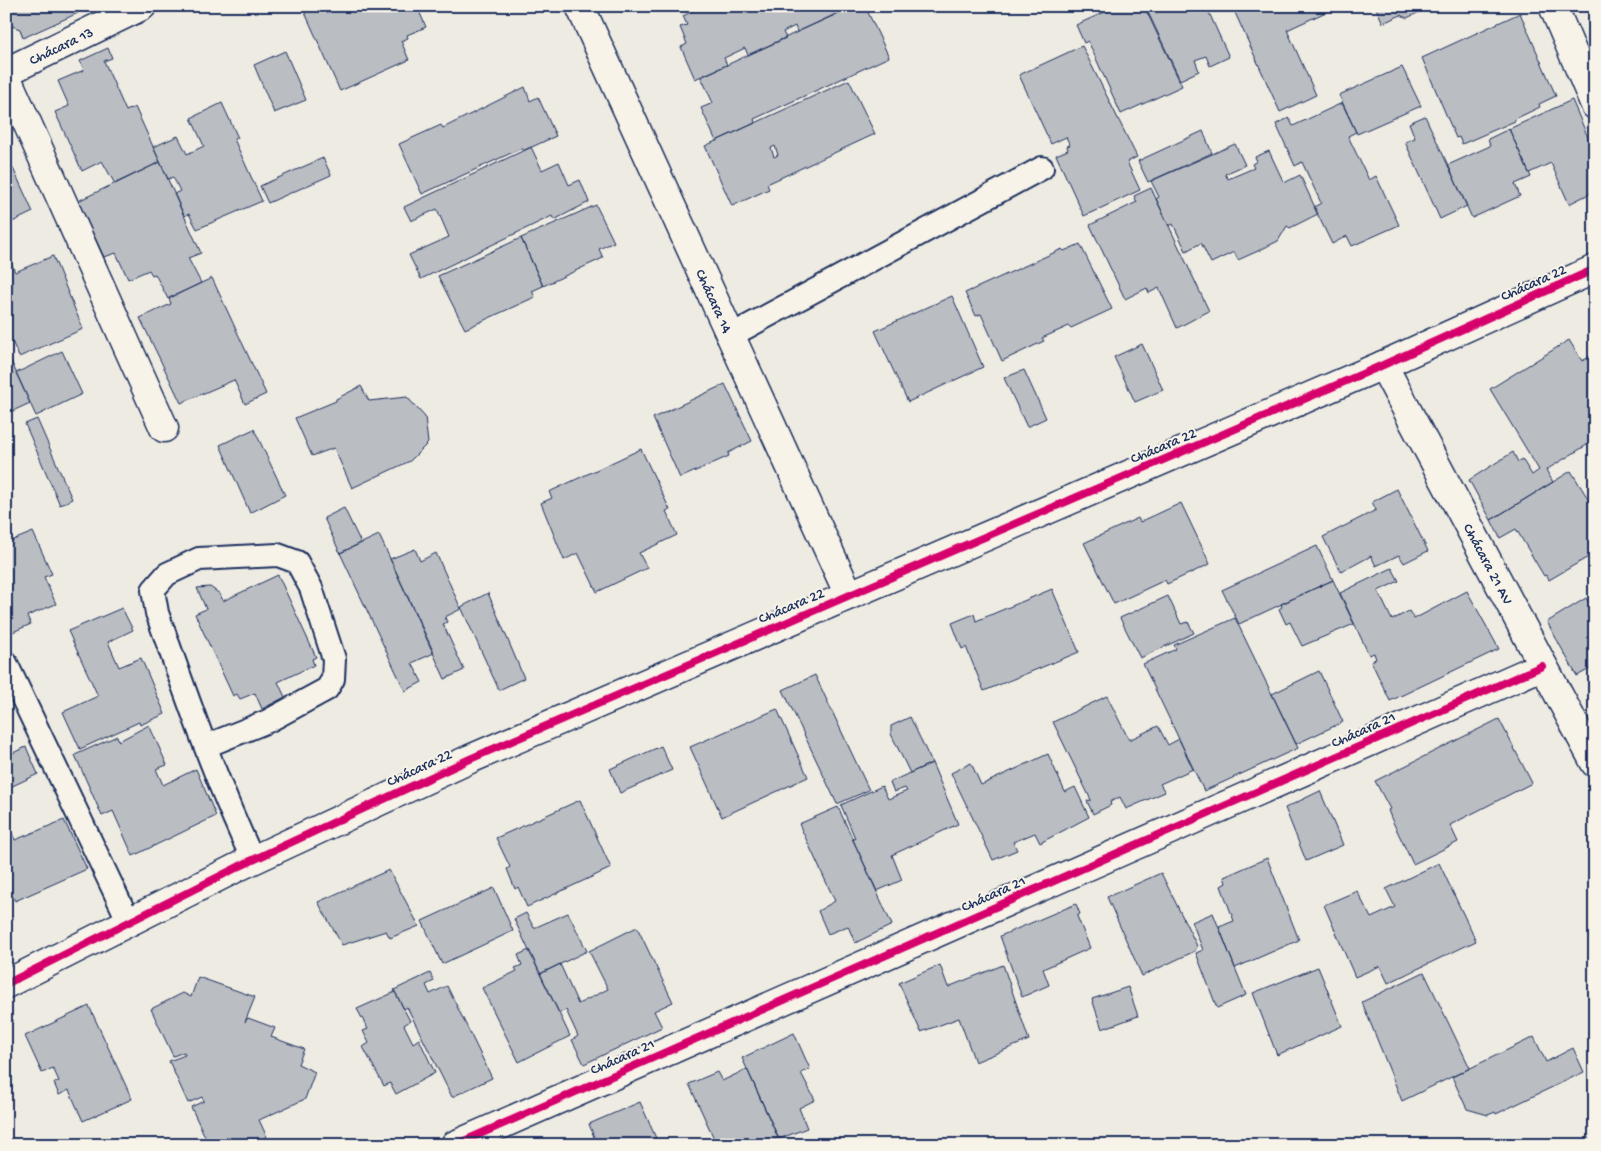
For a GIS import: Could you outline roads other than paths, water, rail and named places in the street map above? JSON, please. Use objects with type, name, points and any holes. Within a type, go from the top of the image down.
[{"type":"street","name":"Chácara 13","points":[[6,74],[142,6]]},
{"type":"street","name":"Chácara 14","points":[[580,6],[849,596]]},
{"type":"street","points":[[1553,6],[1595,105]]},
{"type":"street","points":[[6,74],[164,428]]},
{"type":"street","name":"Chácara 22","points":[[6,984],[253,860],[470,759],[1383,365],[1595,269]]},
{"type":"street","name":"Chácara 21 AV","points":[[1383,365],[1595,763]]},
{"type":"street","name":"Chácara 21","points":[[455,1145],[1542,666]]},
{"type":"lane","points":[[730,336],[1042,168]]},
{"type":"lane","points":[[206,746],[268,721],[327,689],[332,679],[334,659],[311,588],[297,562],[278,555],[199,560],[167,574],[153,590],[157,613],[206,746],[230,811],[253,860]]},
{"type":"lane","points":[[6,663],[129,922]]}]
